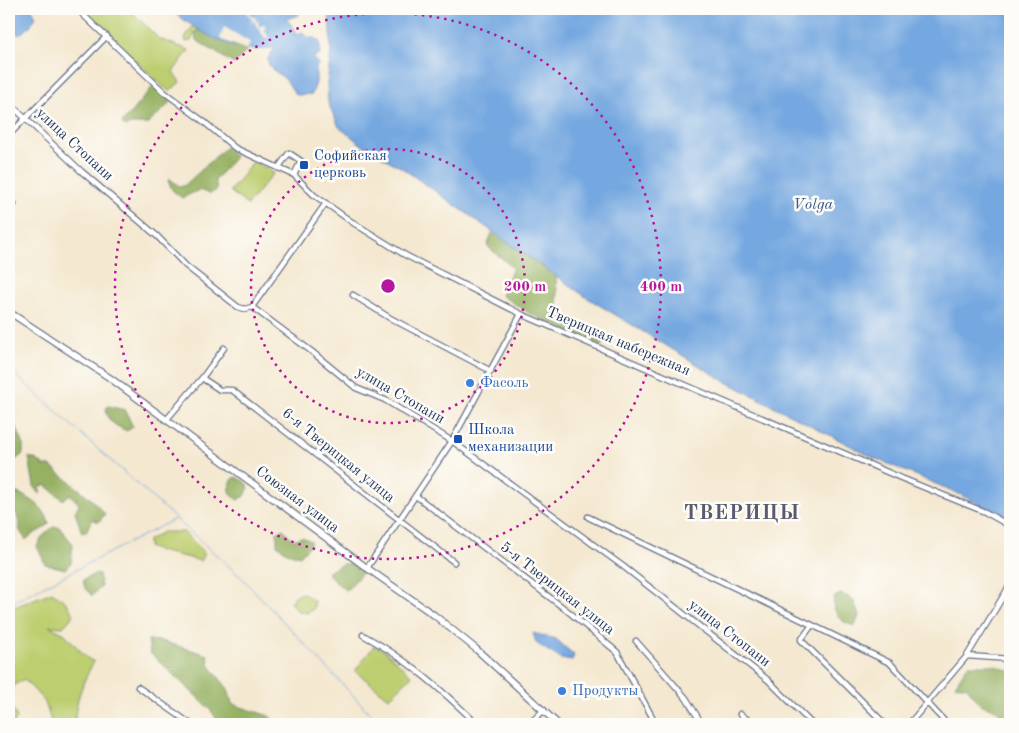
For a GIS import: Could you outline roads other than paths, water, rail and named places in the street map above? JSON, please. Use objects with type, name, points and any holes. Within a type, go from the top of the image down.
[{"type":"street","name":"Тверицкая набережная","points":[[77,9],[164,92],[235,148],[294,175],[326,203],[405,255],[521,314],[901,478],[985,512],[1010,526]]},
{"type":"street","points":[[9,135],[107,36]]},
{"type":"street","name":"улица Стопани","points":[[9,103],[81,171],[157,236],[186,266],[238,307],[245,309],[252,307],[311,351],[356,388],[385,400],[452,442],[664,598],[768,680],[812,724]]},
{"type":"street","points":[[278,168],[289,153],[301,161],[294,175]]},
{"type":"street","points":[[9,195],[14,204],[9,215]]},
{"type":"street","points":[[252,307],[326,203]]},
{"type":"street","points":[[353,295],[390,318],[491,371]]},
{"type":"street","name":"Союзная улица","points":[[9,312],[110,378],[367,568],[434,615],[476,649],[558,724]]},
{"type":"street","points":[[367,568],[452,442],[521,314]]},
{"type":"street","points":[[167,419],[202,378],[224,348]]},
{"type":"street","name":"6-я Тверицкая улица","points":[[202,378],[220,390],[232,390],[454,562]]},
{"type":"street","name":"5-я Тверицкая улица","points":[[416,496],[569,612],[618,652],[620,662],[656,724]]},
{"type":"street","points":[[588,517],[890,663],[947,724]]},
{"type":"street","points":[[909,724],[967,656],[1010,585]]},
{"type":"street","points":[[812,625],[801,640],[885,724]]},
{"type":"street","points":[[363,635],[384,646],[445,693],[477,724]]},
{"type":"street","points":[[636,640],[675,684],[702,724]]},
{"type":"street","points":[[974,646],[978,657]]},
{"type":"street","points":[[967,656],[1010,659]]},
{"type":"street","points":[[138,687],[191,724]]},
{"type":"street","points":[[529,724],[544,710]]},
{"type":"street","points":[[740,714],[754,724]]},
{"type":"water","points":[[16,9],[32,9],[36,17],[30,26],[20,34],[17,34],[13,25],[13,15]]},
{"type":"water","points":[[170,9],[300,9],[299,15],[286,19],[295,29],[295,35],[302,32],[309,38],[316,38],[320,42],[320,55],[313,57],[319,64],[316,67],[316,83],[312,94],[297,95],[286,80],[271,68],[268,59],[275,47],[247,49],[233,46],[205,34]]},
{"type":"water","name":"Volga","points":[[329,9],[1010,9],[1010,520],[955,492],[874,458],[723,380],[586,297],[402,168],[366,148],[339,127],[328,103],[327,83],[331,51]]},
{"type":"water","points":[[533,633],[556,639],[574,655],[572,661],[561,659],[536,643]]},
{"type":"waterway","points":[[9,369],[243,579],[380,724]]},
{"type":"waterway","points":[[9,604],[175,519]]},
{"type":"place","name":"Софийская церковь","points":[[304,165]]},
{"type":"place","name":"Фасоль","points":[[470,383]]},
{"type":"place","name":"Школа механизации","points":[[458,439]]},
{"type":"place","name":"Продукты","points":[[562,691]]},
{"type":"district","name":"ТВЕРИЦЫ","points":[[742,514]]}]
